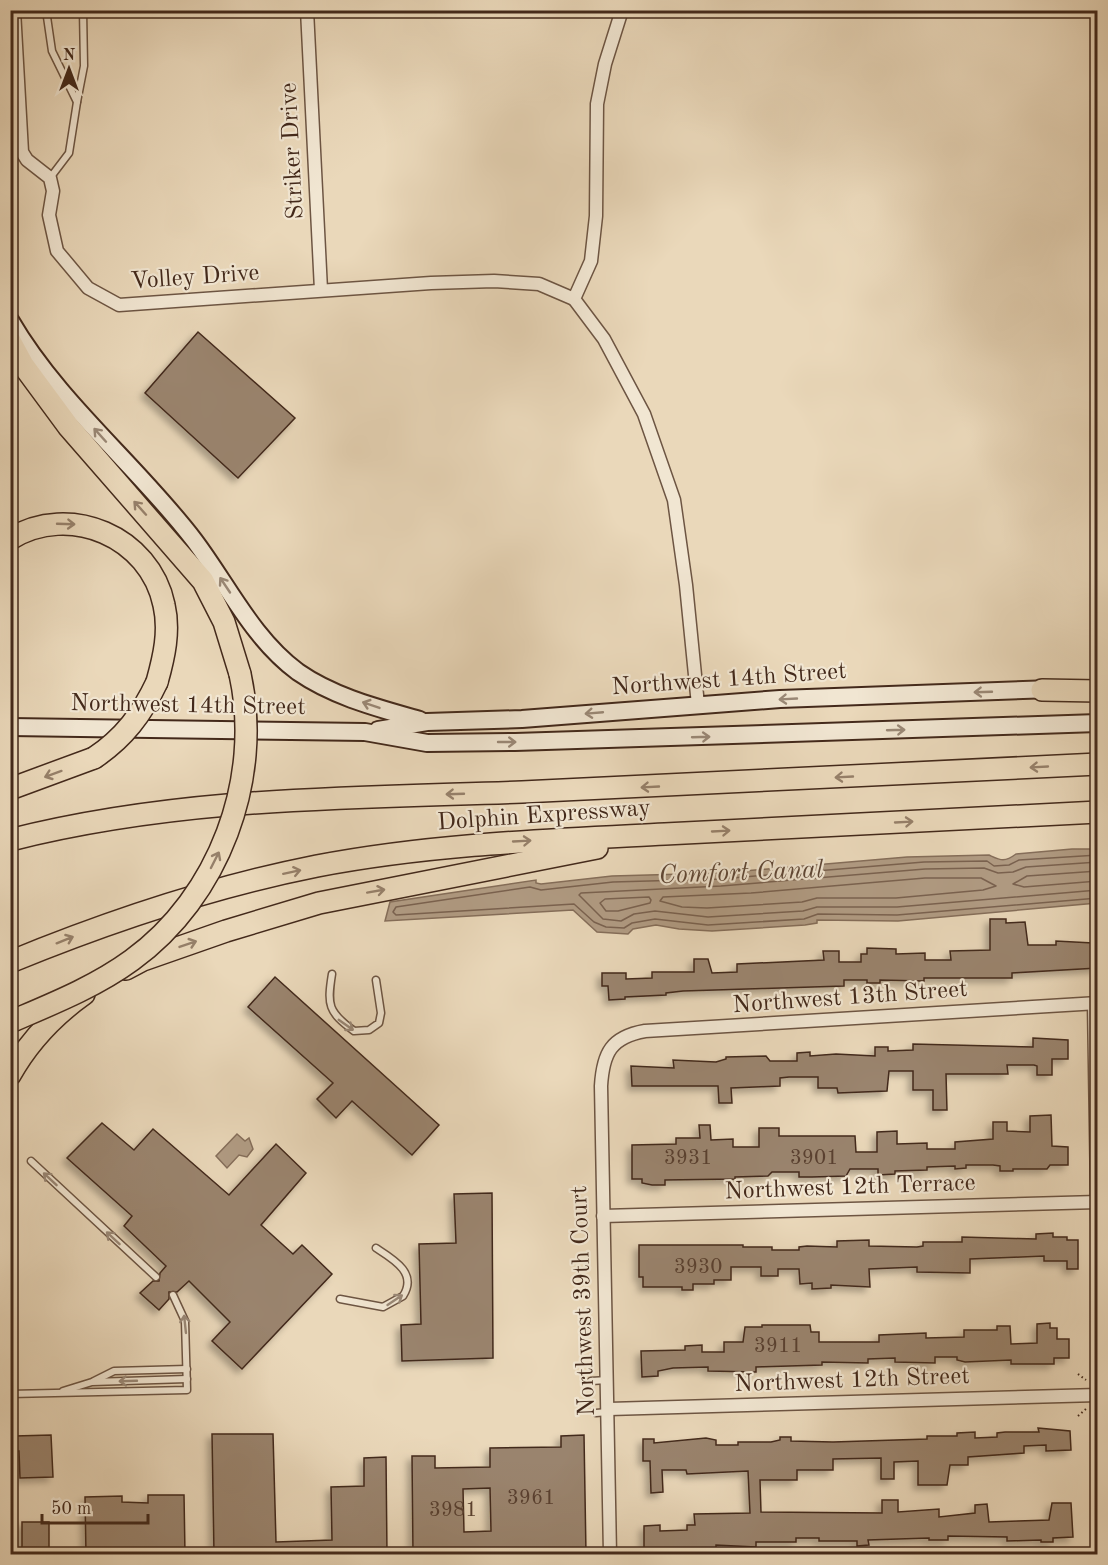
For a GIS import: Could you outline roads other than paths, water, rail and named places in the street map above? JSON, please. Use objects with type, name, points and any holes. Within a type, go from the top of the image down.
[{"type":"highway","points":[[10,341],[23,365],[68,426],[203,581],[224,622],[240,674],[246,726],[241,782],[226,836],[199,890],[168,928],[132,960],[101,980],[10,1022]]},
{"type":"highway","points":[[10,538],[38,526],[57,523],[78,524],[111,535],[136,552],[152,573],[165,608],[165,644],[157,682],[143,710],[110,747],[85,762],[10,789]]},
{"type":"highway","points":[[1042,690],[1098,691]]},
{"type":"highway","name":"Dolphin Expressway","points":[[10,840],[95,820],[228,803],[647,787],[1098,764]]},
{"type":"highway","name":"Dolphin Expressway","points":[[10,962],[167,904],[318,866],[402,852],[474,845],[663,834],[1098,812]]},
{"type":"highway","points":[[10,1075],[34,1039],[70,1004],[143,960],[258,920],[319,903],[663,834]]},
{"type":"main road","points":[[10,321],[57,387],[194,540],[267,645],[297,671],[327,689],[373,707],[427,722]]},
{"type":"main road","name":"Northwest 14th Street","points":[[365,732],[427,722],[522,719],[790,699],[1098,686]]},
{"type":"main road","name":"Northwest 14th Street","points":[[10,727],[365,732],[427,743],[1098,723]]},
{"type":"street","points":[[14,10],[22,152],[27,160],[50,178]]},
{"type":"street","name":"Striker Drive","points":[[307,10],[321,290]]},
{"type":"street","points":[[622,10],[605,64],[597,104],[597,216],[591,261],[574,299],[604,339],[644,414],[674,500],[686,585],[698,705]]},
{"type":"street","name":"Volley Drive","points":[[50,178],[53,191],[49,215],[57,251],[88,288],[119,305],[321,290],[494,281],[539,284],[574,299]]},
{"type":"street","points":[[1096,1003],[1098,1256]]},
{"type":"street","name":"Northwest 13th Street","points":[[610,1048],[623,1036],[645,1031],[1096,1003]]},
{"type":"street","name":"Northwest 39th Court","points":[[610,1048],[604,1064],[601,1086],[608,1380],[604,1411],[610,1554]]},
{"type":"street","name":"Northwest 12th Terrace","points":[[603,1216],[1097,1202]]},
{"type":"street","name":"Northwest 12th Street","points":[[604,1411],[1098,1395]]},
{"type":"lane","points":[[46,10],[52,51],[77,102]]},
{"type":"lane","points":[[50,178],[69,153],[84,66],[83,10]]},
{"type":"lane","points":[[332,974],[329,993],[332,1011],[354,1031],[369,1030],[379,1023],[381,1012],[376,980]]},
{"type":"lane","points":[[31,1161],[156,1277]]},
{"type":"lane","points":[[340,1299],[383,1307],[403,1296],[407,1283],[403,1269],[376,1248]]},
{"type":"lane","points":[[10,1394],[187,1390],[184,1314],[173,1295]]},
{"type":"lane","points":[[53,1393],[92,1382],[114,1371],[187,1369]]},
{"type":"lane","points":[[92,1382],[187,1379]]},
{"type":"lane","points":[[591,1381],[608,1380]]},
{"type":"water","name":"Comfort Canal","points":[[1097,849],[1097,903],[898,921],[817,920],[817,923],[805,925],[712,931],[656,925],[633,929],[628,934],[597,932],[573,910],[385,921],[390,902],[536,880],[536,883],[541,884],[612,876],[720,873],[907,857],[989,855],[1005,860],[1016,854]]},
{"type":"water","points":[[237,1134],[245,1141],[249,1138],[253,1149],[247,1157],[239,1155],[227,1168],[216,1156]]}]
